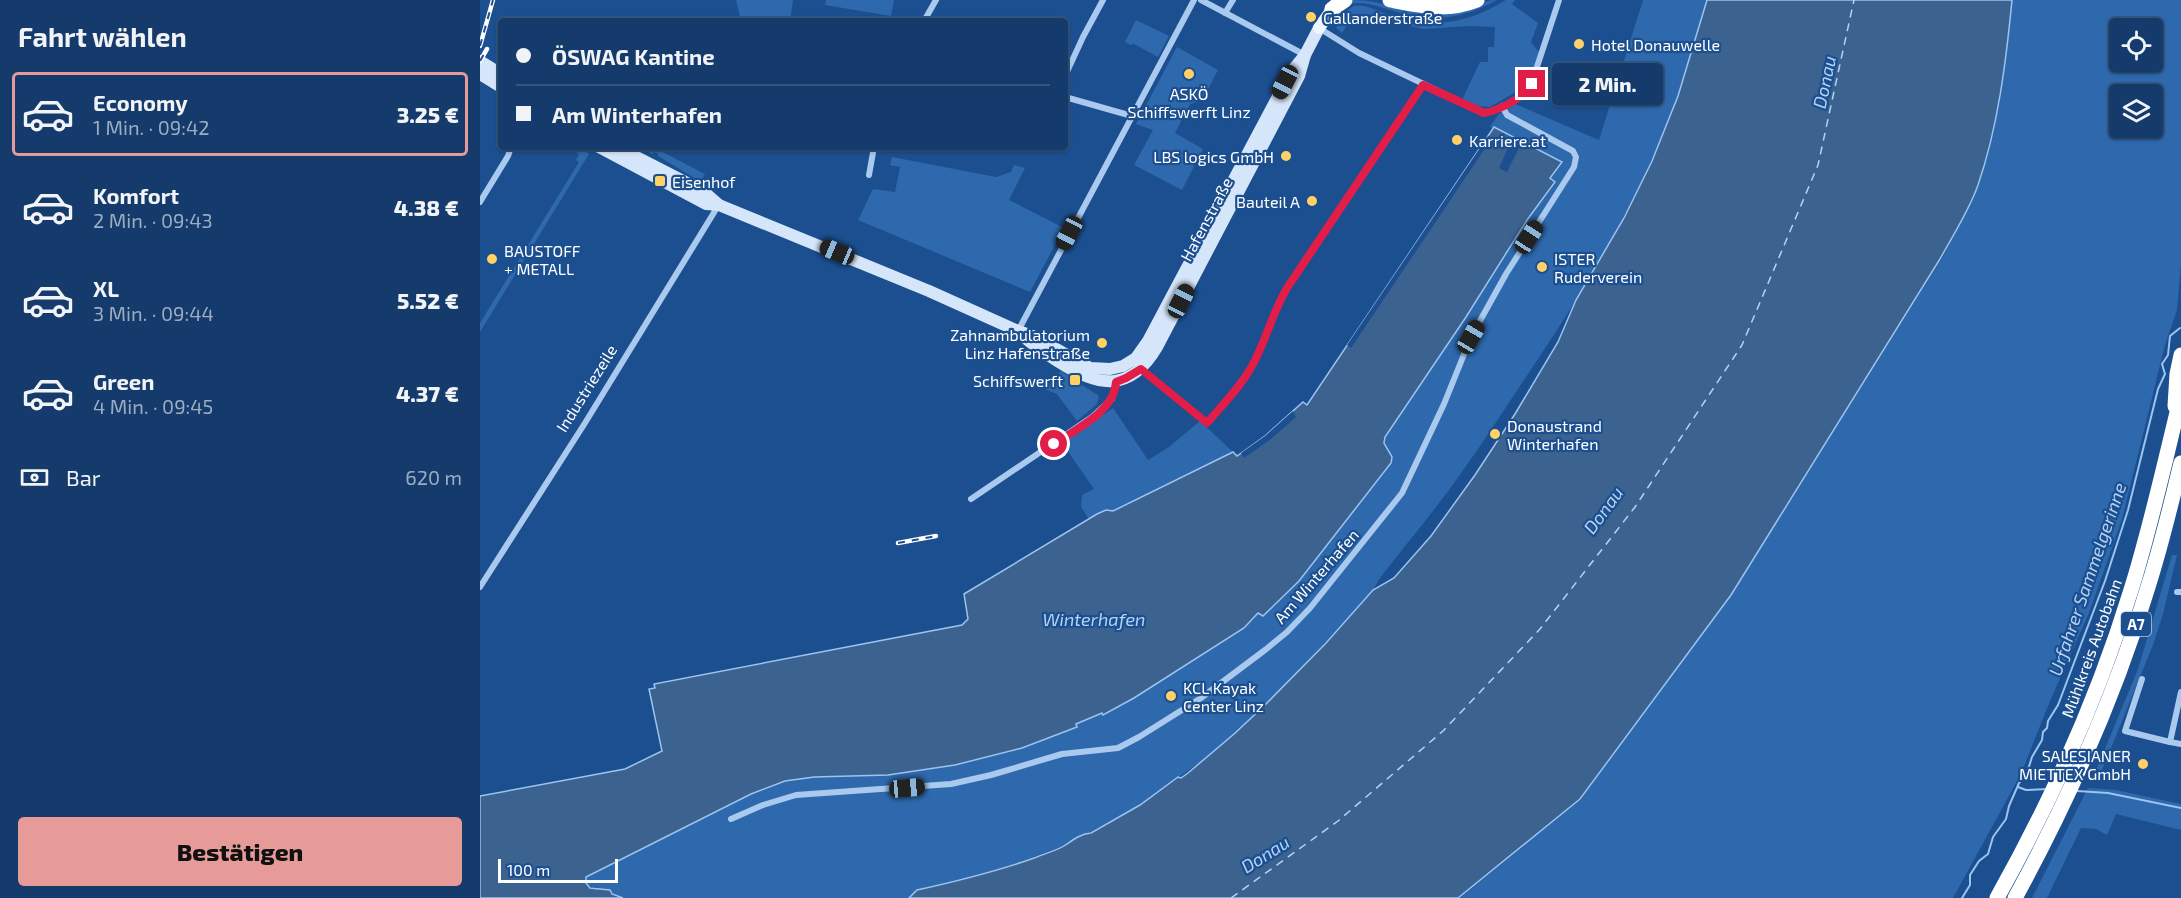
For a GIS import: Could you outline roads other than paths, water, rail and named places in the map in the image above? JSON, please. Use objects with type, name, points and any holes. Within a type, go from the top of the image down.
[{"type":"highway","points":[[1395,1],[1435,8],[1458,6],[1477,0]]},
{"type":"highway","points":[[2174,425],[2177,374],[2181,355]]},
{"type":"highway","name":"Mühlkreis Autobahn","points":[[1997,898],[2060,801],[2059,778],[2095,693],[2131,592],[2181,396]]},
{"type":"highway","name":"Mühlkreis Autobahn","points":[[2078,779],[2136,627],[2157,558],[2181,463]]},
{"type":"highway","points":[[2015,898],[2058,817],[2060,801],[2078,779],[2108,727],[2138,650],[2181,504]]},
{"type":"main road","name":"Hafenstraße","points":[[1116,382],[1141,369],[1157,347],[1299,76],[1305,55],[1319,28],[1336,2]]},
{"type":"main road","name":"Hafenstraße","points":[[1115,369],[1132,361],[1148,341],[1291,72],[1305,55]]},
{"type":"main road","points":[[480,61],[498,72]]},
{"type":"main road","points":[[480,74],[498,85]]},
{"type":"main road","points":[[605,150],[706,204],[719,205],[929,291],[1035,337],[1090,368],[1115,369]]},
{"type":"main road","points":[[623,150],[704,191],[719,205]]},
{"type":"main road","points":[[1018,331],[1030,344],[1082,376],[1104,383],[1116,382]]},
{"type":"street","points":[[926,18],[936,0]]},
{"type":"street","points":[[1068,69],[1103,0]]},
{"type":"street","points":[[1018,331],[1194,0]]},
{"type":"street","points":[[1201,0],[1305,55]]},
{"type":"street","points":[[1225,13],[1233,0]]},
{"type":"street","points":[[1319,28],[1359,53],[1423,85],[1478,111],[1490,112],[1525,93],[1532,84],[1559,0]]},
{"type":"street","points":[[1141,369],[1207,423],[1249,370],[1287,288],[1423,85]]},
{"type":"street","points":[[1068,99],[1132,116]]},
{"type":"street","name":"Am Winterhafen","points":[[731,819],[763,805],[796,795],[951,784],[1062,754],[1118,748],[1201,698],[1287,632],[1315,602],[1402,493],[1444,404],[1471,337],[1506,274],[1574,167],[1576,159],[1573,152],[1507,115],[1502,106]]},
{"type":"street","points":[[480,202],[511,150]]},
{"type":"street","points":[[869,175],[873,150]]},
{"type":"street","name":"Industriezeile","points":[[480,587],[585,423],[719,205]]},
{"type":"street","points":[[971,499],[1092,417],[1112,399],[1116,382],[1115,369]]},
{"type":"street","points":[[2142,679],[2125,731],[2181,744]]},
{"type":"street","points":[[2170,742],[2181,692]]},
{"type":"water","name":"Donau","points":[[1707,0],[2012,0],[2004,70],[1991,140],[1978,185],[1960,223],[1940,259],[1731,595],[1580,799],[1458,898],[909,898],[917,890],[993,871],[1056,850],[1140,805],[1178,777],[1181,778],[1264,706],[1326,643],[1373,590],[1394,578],[1431,536],[1475,475],[1558,342],[1576,300],[1624,218],[1652,161],[1678,96]]},
{"type":"water","name":"Winterhafen","points":[[1494,127],[1562,162],[1550,178],[1555,182],[1527,220],[1466,317],[1385,437],[1384,443],[1392,457],[1391,463],[1299,581],[1263,616],[1258,613],[1244,628],[1134,698],[1103,715],[1102,713],[1076,724],[1077,727],[1022,748],[955,765],[888,775],[814,777],[785,781],[751,794],[586,877],[586,883],[590,888],[610,890],[612,894],[623,898],[480,898],[480,796],[625,769],[662,751],[649,689],[655,688],[654,684],[962,625],[968,619],[964,594],[1097,514],[1106,510],[1113,511],[1233,452],[1237,456],[1265,436],[1303,402],[1307,405]]},
{"type":"waterway","name":"Urfahrer Sammelgerinne","points":[[1962,898],[1970,885],[1970,875],[1979,861],[1988,854],[1993,837],[2006,819],[2019,783],[2026,776],[2032,757],[2042,740],[2043,732],[2058,705],[2105,581],[2128,510],[2158,389],[2165,374],[2162,364],[2168,355],[2170,336],[2180,328]]},
{"type":"waterway","points":[[2018,787],[2026,790],[2048,789]]},
{"type":"waterway","points":[[2077,791],[2108,793],[2181,808]]},
{"type":"railway","points":[[480,46],[493,0]]},
{"type":"railway","points":[[480,61],[487,49]]},
{"type":"railway","points":[[898,543],[936,536]]},
{"type":"place","name":"Gallanderstraße","points":[[1311,17]]},
{"type":"place","name":"Hotel Donauwelle","points":[[1579,44]]},
{"type":"place","name":"ASKÖ Schiffswerft Linz","points":[[1189,74]]},
{"type":"place","name":"Karriere.at","points":[[1457,140]]},
{"type":"place","name":"LBS logics GmbH","points":[[1286,156]]},
{"type":"place","name":"Eisenhof","points":[[660,181]]},
{"type":"place","name":"Bauteil A","points":[[1312,201]]},
{"type":"place","name":"BAUSTOFF + METALL","points":[[492,259]]},
{"type":"place","name":"ISTER Ruderverein","points":[[1542,267]]},
{"type":"place","name":"Zahnambulatorium Linz Hafenstraße","points":[[1102,343]]},
{"type":"place","name":"Schiffswerft","points":[[1075,380]]},
{"type":"place","name":"Donaustrand Winterhafen","points":[[1495,434]]},
{"type":"place","name":"KCL Kayak Center Linz","points":[[1171,696]]},
{"type":"place","name":"SALESIANER MIETTEX GmbH","points":[[2143,764]]}]
